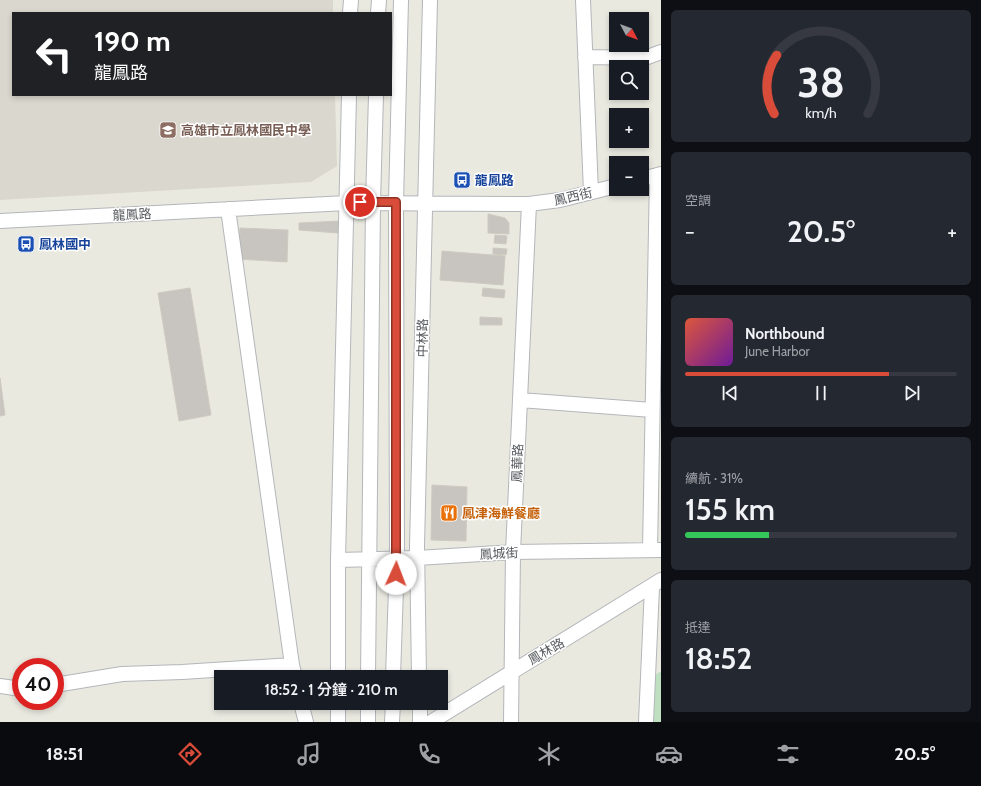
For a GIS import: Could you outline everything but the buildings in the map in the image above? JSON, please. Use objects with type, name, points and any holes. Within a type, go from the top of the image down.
[{"type":"street","points":[[350,12],[351,0]]},
{"type":"street","points":[[378,12],[379,0]]},
{"type":"street","name":"中林路","points":[[393,670],[397,558],[396,202],[401,0]]},
{"type":"street","name":"中林路","points":[[419,670],[417,558],[430,0]]},
{"type":"street","points":[[583,0],[591,192]]},
{"type":"street","points":[[585,57],[645,58],[661,52]]},
{"type":"street","points":[[338,670],[338,560],[349,96]]},
{"type":"street","points":[[368,670],[373,202],[376,96]]},
{"type":"street","points":[[649,177],[659,174],[657,313],[652,410],[656,476],[655,550]]},
{"type":"street","name":"鳳西街","points":[[529,204],[560,200],[609,188]]},
{"type":"street","name":"龍鳳路","points":[[0,221],[347,202],[529,204]]},
{"type":"street","name":"鳳華路","points":[[511,722],[514,552],[529,204]]},
{"type":"street","points":[[228,209],[294,670]]},
{"type":"street","points":[[520,400],[652,410]]},
{"type":"street","name":"鳳城街","points":[[338,560],[417,558],[514,552],[655,550]]},
{"type":"street","points":[[646,722],[654,666],[657,583]]},
{"type":"street","name":"鳳林路","points":[[431,722],[657,583]]},
{"type":"street","points":[[64,684],[122,674],[214,672]]},
{"type":"street","points":[[0,686],[12,688]]},
{"type":"street","points":[[303,710],[306,722]]},
{"type":"street","points":[[338,710],[338,722]]},
{"type":"street","points":[[368,710],[368,722]]},
{"type":"street","points":[[392,722],[393,710]]},
{"type":"street","points":[[420,710],[420,722]]},
{"type":"shaded area","name":"高雄市立鳳林國民中學","points":[[0,0],[333,0],[333,12],[12,12],[12,96],[335,96],[337,166],[311,182],[0,200]]},
{"type":"green space","points":[[660,672],[661,722],[651,722],[653,676]]},
{"type":"place","name":"高雄市立鳳林國民中學","points":[[168,130]]},
{"type":"place","name":"龍鳳路","points":[[462,180]]},
{"type":"place","name":"鳳林國中","points":[[26,244]]},
{"type":"place","name":"鳳津海鮮餐廳","points":[[449,513]]},
{"type":"route","points":[[360,202],[396,202],[396,574]]}]
